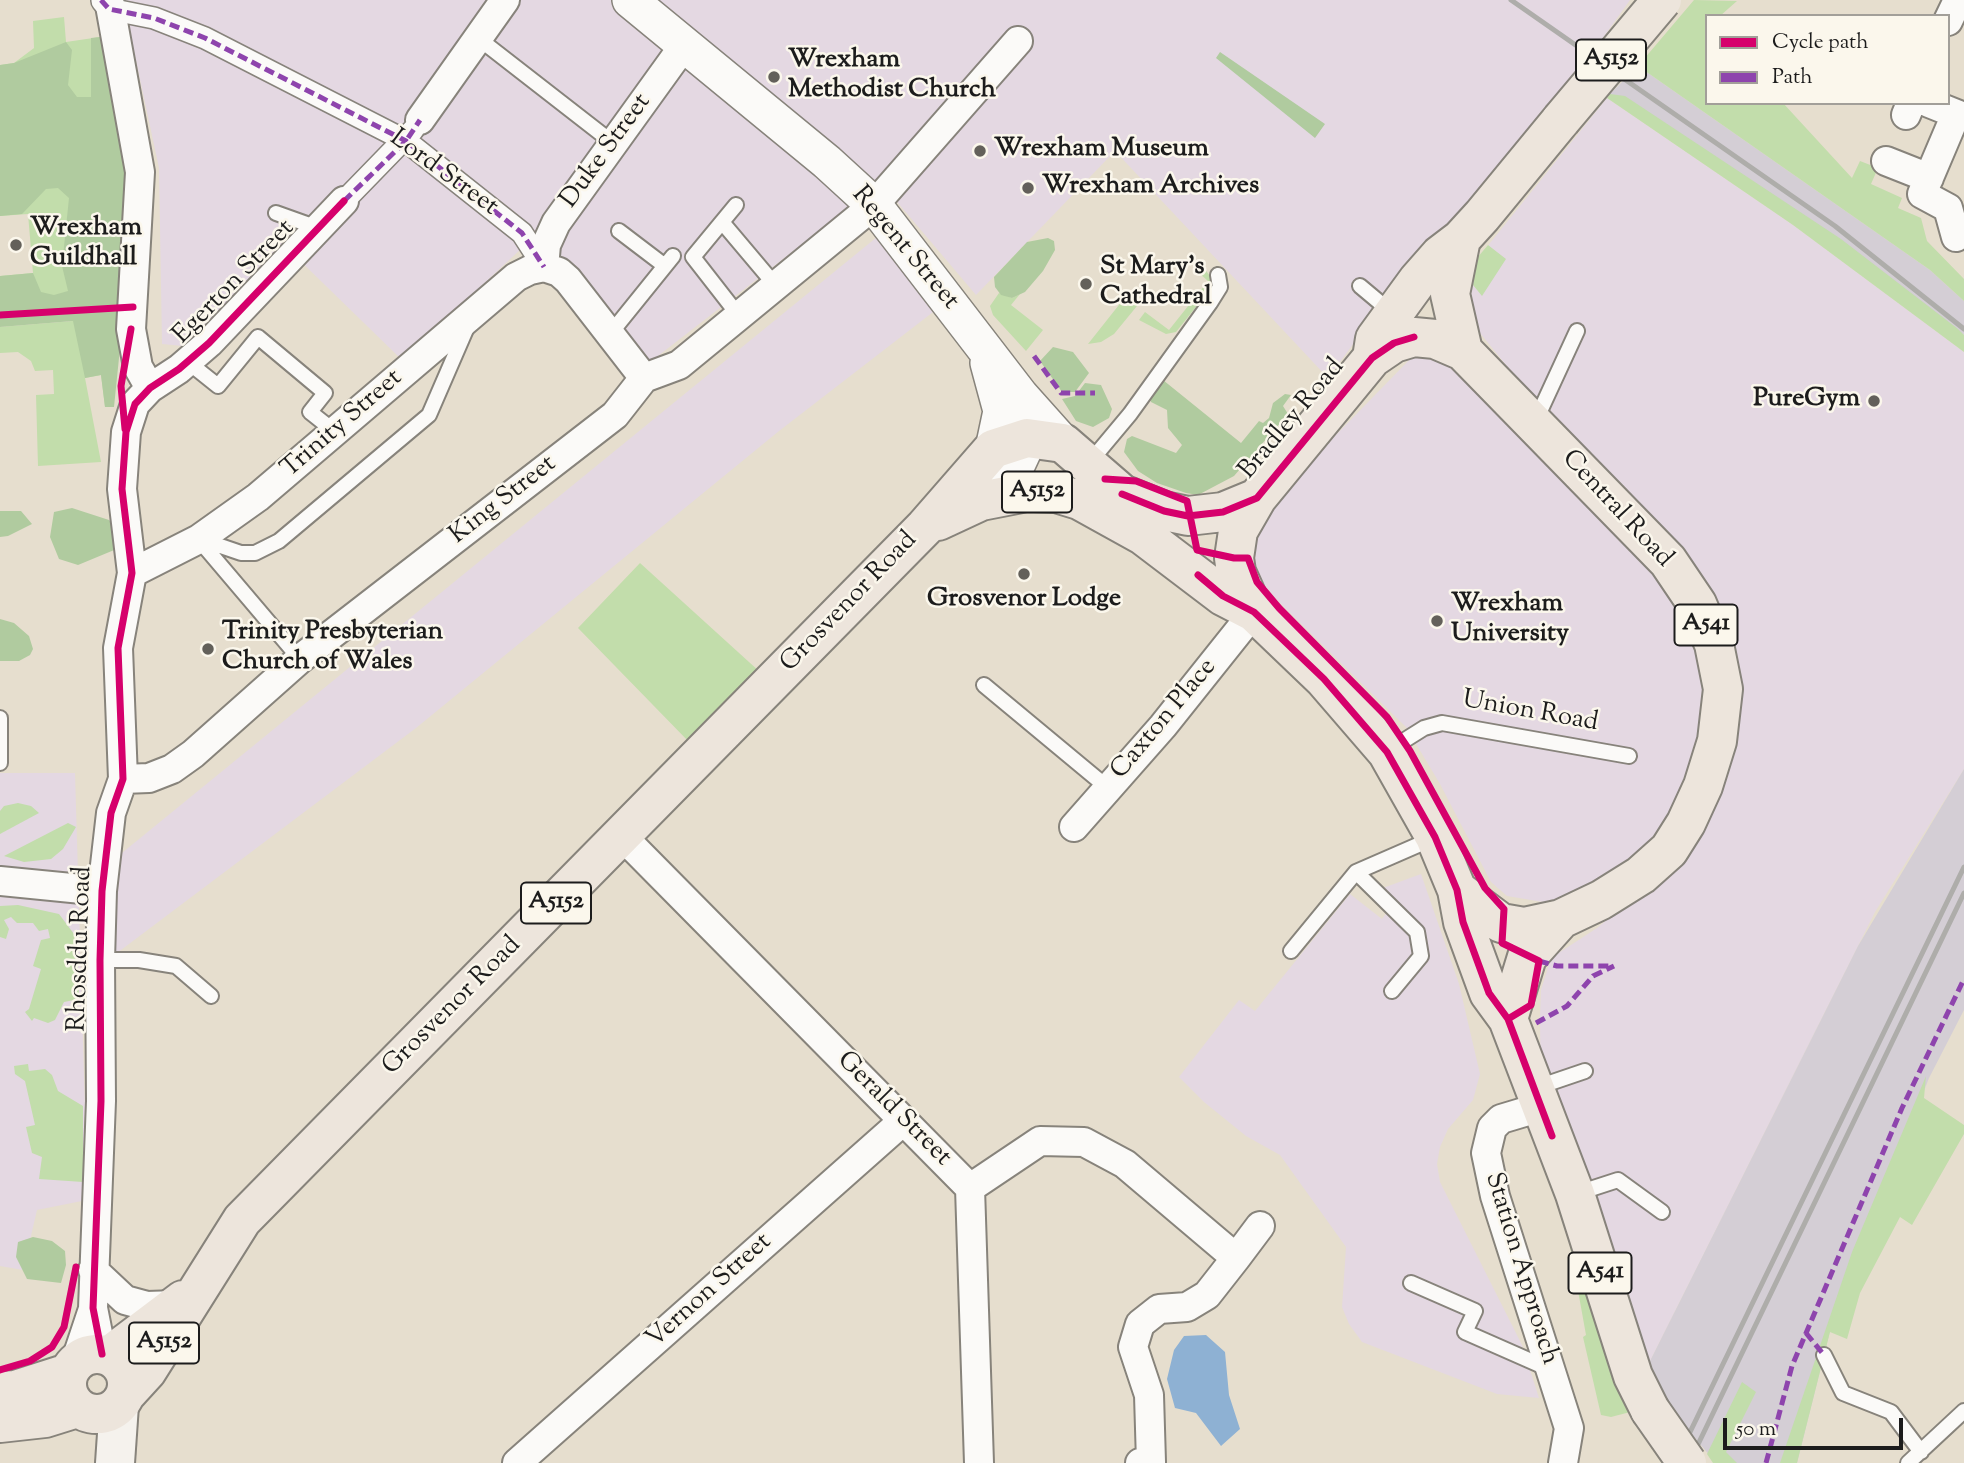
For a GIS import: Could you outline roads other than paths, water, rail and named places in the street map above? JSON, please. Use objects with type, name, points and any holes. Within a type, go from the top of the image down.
[{"type":"main road","name":"Bradley Road","points":[[1254,612],[1236,572],[1234,558],[1238,531],[1257,498],[1372,358],[1374,339],[1408,323],[1440,254],[1461,239],[1662,0]]},
{"type":"main road","points":[[1461,239],[1450,294],[1463,351]]},
{"type":"main road","name":"Central Road","points":[[1408,323],[1463,351],[1668,561],[1697,604],[1714,644],[1723,688],[1717,741],[1706,777],[1686,824],[1669,850],[1641,875],[1601,900],[1561,919],[1524,927],[1511,926],[1491,917],[1457,890]]},
{"type":"main road","name":"Regent Street","points":[[1043,448],[1122,494]]},
{"type":"main road","name":"Grosvenor Road","points":[[96,1383],[147,1371],[187,1297],[242,1220],[925,527],[1043,448]]},
{"type":"main road","name":"Grosvenor Road","points":[[925,527],[981,501],[1027,492],[1055,493],[1079,500],[1144,536]]},
{"type":"main road","name":"Bradley Road","points":[[1122,494],[1164,511],[1188,516],[1223,512],[1257,498]]},
{"type":"main road","points":[[1122,494],[1144,536]]},
{"type":"main road","name":"A5152","points":[[1144,536],[1223,596],[1254,612],[1324,678],[1387,752],[1435,837],[1457,890],[1463,922],[1489,993],[1508,1019]]},
{"type":"main road","name":"Central Road","points":[[1508,1019],[1527,957],[1561,919]]},
{"type":"main road","name":"A541","points":[[1508,1019],[1575,1194],[1633,1376],[1650,1410],[1687,1463]]},
{"type":"main road","points":[[0,1391],[96,1383]]},
{"type":"main road","points":[[0,1423],[45,1419],[96,1383]]},
{"type":"main road","name":"Rhosddu Road","points":[[96,1383],[113,1463]]},
{"type":"street","name":"Egerton Street","points":[[150,387],[188,362],[413,130],[505,0]]},
{"type":"street","name":"Regent Street","points":[[631,0],[874,205],[1021,396],[1043,448]]},
{"type":"street","points":[[1950,17],[1958,0]]},
{"type":"street","points":[[106,3],[140,172],[131,329],[138,367],[150,387]]},
{"type":"street","name":"Lord Street","points":[[106,3],[205,38],[413,130],[522,233],[544,267],[559,272],[568,280],[645,378]]},
{"type":"street","points":[[645,378],[679,365],[874,205],[1018,41]]},
{"type":"street","name":"Duke Street","points":[[544,267],[550,233],[685,44]]},
{"type":"street","points":[[1915,107],[1960,116],[1922,194],[1948,208],[1956,237]]},
{"type":"street","points":[[1886,161],[1929,178]]},
{"type":"street","name":"Trinity Street","points":[[132,573],[199,539],[258,497],[516,277],[544,267]]},
{"type":"street","name":"Grosvenor Road","points":[[981,501],[1043,448],[1001,411],[984,346]]},
{"type":"street","name":"King Street","points":[[123,779],[149,778],[172,769],[300,659],[615,415],[645,378]]},
{"type":"street","name":"Rhosddu Road","points":[[96,1383],[93,1270],[101,1101],[102,891],[111,813],[123,779],[118,649],[132,573],[122,489],[123,457],[126,432],[135,404],[150,387]]},
{"type":"street","name":"Caxton Place","points":[[1074,827],[1254,612]]},
{"type":"street","name":"Gerald Street","points":[[622,836],[970,1188],[979,1463]]},
{"type":"street","points":[[0,881],[102,891]]},
{"type":"street","name":"Station Approach","points":[[1537,1097],[1501,1119],[1492,1128],[1486,1153],[1495,1196],[1569,1428],[1563,1463]]},
{"type":"street","name":"Vernon Street","points":[[517,1463],[902,1121]]},
{"type":"street","points":[[970,1188],[1040,1140],[1084,1142],[1125,1164],[1236,1258]]},
{"type":"street","points":[[1140,1463],[1151,1462],[1149,1395],[1133,1347],[1140,1324],[1159,1309],[1186,1307],[1207,1295],[1260,1226]]},
{"type":"street","points":[[93,1270],[125,1300],[147,1306],[187,1297]]},
{"type":"lane","points":[[478,38],[613,143]]},
{"type":"lane","points":[[736,205],[693,257],[739,316]]},
{"type":"lane","points":[[276,213],[318,228]]},
{"type":"lane","points":[[722,222],[776,286]]},
{"type":"lane","points":[[610,334],[669,261],[619,231]]},
{"type":"lane","points":[[1429,291],[1461,239]]},
{"type":"lane","points":[[1043,448],[1130,414],[1210,303],[1220,287],[1218,275]]},
{"type":"lane","points":[[1360,286],[1408,323]]},
{"type":"lane","points":[[199,539],[241,553],[255,553],[279,541],[429,415],[471,317]]},
{"type":"lane","points":[[1534,424],[1577,331]]},
{"type":"lane","points":[[188,362],[218,386],[258,337],[325,393],[310,412],[334,431]]},
{"type":"lane","points":[[199,539],[300,659]]},
{"type":"lane","points":[[984,685],[1108,788]]},
{"type":"lane","points":[[0,718],[0,763]]},
{"type":"lane","name":"Union Road","points":[[1387,752],[1413,733],[1442,723],[1629,756]]},
{"type":"lane","points":[[1291,951],[1356,872],[1435,837]]},
{"type":"lane","points":[[1356,872],[1417,932],[1421,956],[1392,991]]},
{"type":"lane","points":[[100,960],[139,960],[176,966],[211,996]]},
{"type":"lane","points":[[1537,1097],[1585,1071]]},
{"type":"lane","points":[[1575,1194],[1618,1180],[1662,1212]]},
{"type":"lane","points":[[1411,1283],[1475,1311],[1465,1332],[1550,1370]]},
{"type":"lane","points":[[1824,1354],[1843,1394],[1891,1412],[1921,1452]]},
{"type":"lane","points":[[1908,1463],[1964,1411]]},
{"type":"water","points":[[1206,1335],[1225,1352],[1229,1395],[1240,1429],[1221,1446],[1196,1413],[1175,1408],[1167,1379],[1174,1350],[1184,1336]]},
{"type":"railway","points":[[1511,0],[1835,226],[1964,329]]},
{"type":"railway","points":[[1675,1463],[1964,867]]},
{"type":"railway","points":[[1689,1463],[1964,893]]},
{"type":"place","name":"Wrexham Methodist Church","points":[[774,77]]},
{"type":"place","name":"Wrexham Museum","points":[[980,151]]},
{"type":"place","name":"Wrexham Archives","points":[[1028,188]]},
{"type":"place","name":"Wrexham Guildhall","points":[[16,245]]},
{"type":"place","name":"St Mary's Cathedral","points":[[1086,284]]},
{"type":"place","name":"PureGym","points":[[1874,401]]},
{"type":"place","name":"Grosvenor Lodge","points":[[1024,574]]},
{"type":"place","name":"Wrexham University","points":[[1437,621]]},
{"type":"place","name":"Trinity Presbyterian Church of Wales","points":[[208,649]]}]
